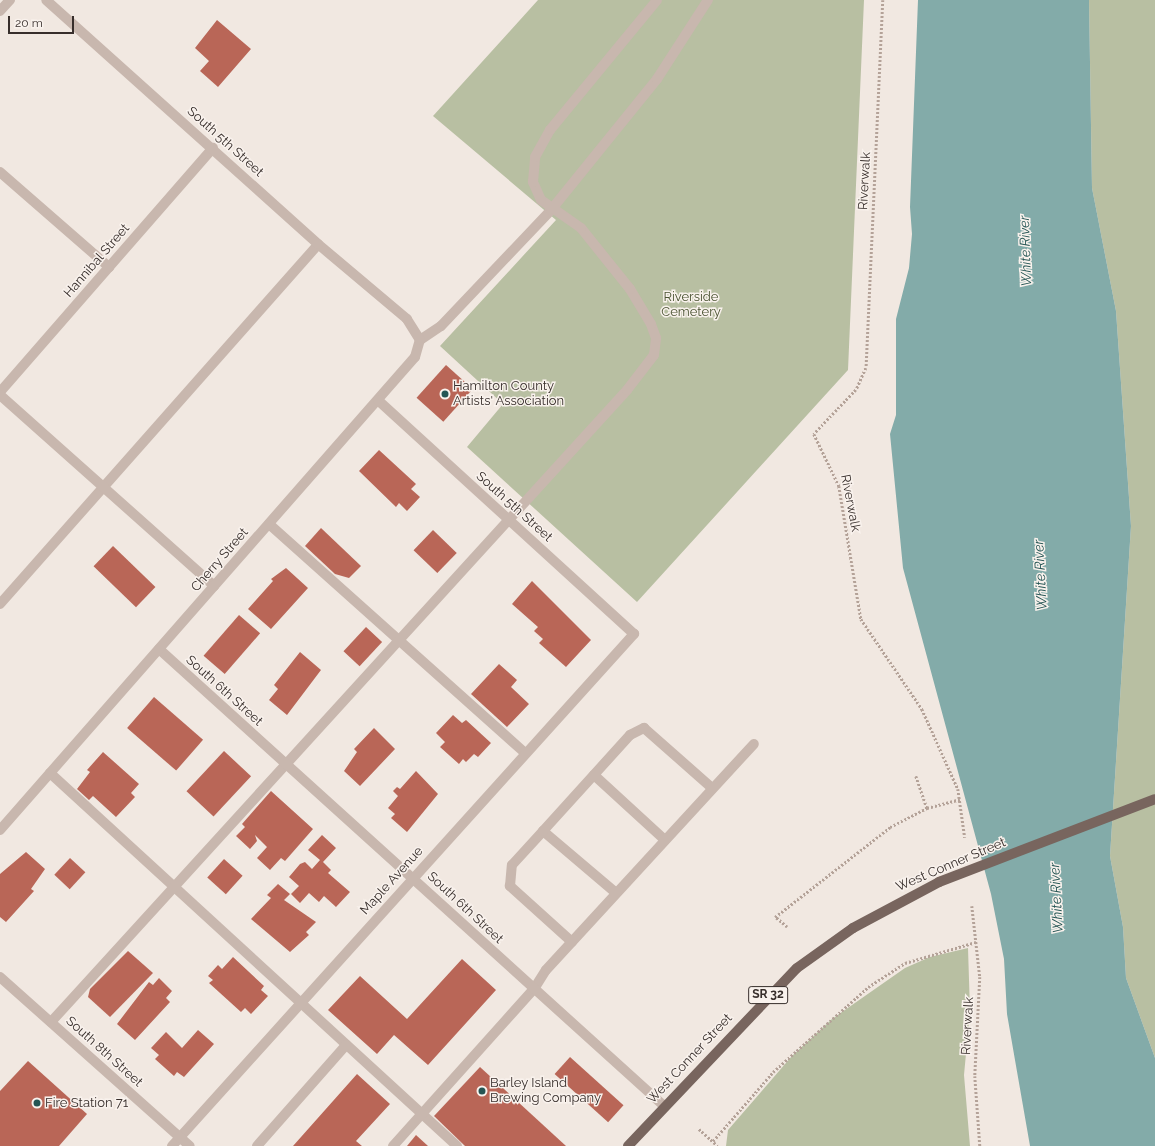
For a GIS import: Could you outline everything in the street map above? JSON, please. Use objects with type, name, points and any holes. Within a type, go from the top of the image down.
[{"type":"main road","name":"West Conner Street","points":[[628,1146],[664,1106],[797,968],[853,928],[939,882],[1155,799]]},
{"type":"street","points":[[0,11],[10,0]]},
{"type":"street","name":"South 5th Street","points":[[46,0],[213,148],[318,244],[389,302],[407,319],[420,340]]},
{"type":"street","points":[[51,1022],[643,372],[654,354],[656,338],[630,289],[600,248],[581,228],[551,210],[533,182],[535,157],[542,142],[657,0]]},
{"type":"street","points":[[420,340],[441,326],[551,210],[656,79],[708,0]]},
{"type":"street","name":"Hannibal Street","points":[[0,393],[213,148]]},
{"type":"street","points":[[0,172],[109,267]]},
{"type":"street","points":[[0,604],[318,244]]},
{"type":"street","name":"Cherry Street","points":[[0,830],[415,357],[420,340]]},
{"type":"street","points":[[0,393],[214,586]]},
{"type":"street","name":"South 5th Street","points":[[378,400],[634,634]]},
{"type":"street","points":[[269,524],[525,753]]},
{"type":"street","name":"Maple Avenue","points":[[172,1146],[525,753],[634,634]]},
{"type":"street","name":"South 6th Street","points":[[159,649],[664,1106]]},
{"type":"street","points":[[572,942],[510,886],[512,865],[630,735],[644,728],[712,788]]},
{"type":"street","points":[[393,1146],[534,989],[572,942],[616,893],[754,744]]},
{"type":"street","points":[[50,773],[457,1146]]},
{"type":"street","points":[[594,775],[665,840]]},
{"type":"street","points":[[543,831],[616,893]]},
{"type":"street","name":"South 8th Street","points":[[0,976],[190,1146]]},
{"type":"street","points":[[257,1146],[346,1045]]},
{"type":"path","name":"Riverwalk","points":[[883,0],[866,368],[856,390],[814,434],[838,486],[854,594],[864,628],[922,709],[960,799],[965,838]]},
{"type":"path","points":[[916,776],[927,808]]},
{"type":"path","points":[[787,927],[775,918],[890,827],[927,808],[960,799]]},
{"type":"path","name":"Riverwalk","points":[[972,906],[980,999],[975,1076],[980,1146]]},
{"type":"path","points":[[713,1141],[773,1072],[868,987],[905,964],[976,942]]},
{"type":"path","points":[[699,1129],[718,1146]]},
{"type":"green space","name":"Riverside Cemetery","points":[[538,0],[864,0],[848,370],[637,602],[467,447],[503,404],[440,346],[556,220],[433,116]]},
{"type":"green space","points":[[1089,0],[1155,0],[1155,1058],[1126,978],[1123,927],[1110,856],[1131,526],[1116,311],[1092,188]]},
{"type":"green space","points":[[968,948],[970,1011],[964,1075],[970,1146],[726,1146],[728,1130],[792,1056],[832,1019],[905,968],[930,957]]},
{"type":"water","name":"White River","points":[[918,0],[1089,0],[1092,188],[1116,311],[1131,526],[1110,856],[1123,927],[1126,978],[1155,1058],[1155,1146],[1030,1146],[1007,1014],[1004,959],[991,894],[903,568],[890,434],[896,415],[896,319],[909,268],[912,234],[910,207]]},
{"type":"building","points":[[217,20],[251,49],[218,87],[200,71],[209,61],[195,48]]},
{"type":"building","name":"Hamilton County Artists' Association","points":[[446,365],[473,389],[443,422],[417,398]]},
{"type":"building","points":[[379,450],[416,484],[411,489],[420,497],[407,511],[399,503],[396,507],[359,471]]},
{"type":"building","points":[[321,528],[361,566],[349,578],[335,574],[305,546]]},
{"type":"building","points":[[433,530],[457,553],[437,573],[414,550]]},
{"type":"building","points":[[113,546],[155,587],[136,607],[94,566]]},
{"type":"building","points":[[286,568],[308,588],[271,629],[248,609],[273,581],[271,579]]},
{"type":"building","points":[[532,581],[591,640],[566,667],[539,643],[543,639],[534,631],[538,627],[512,604]]},
{"type":"building","points":[[239,615],[260,633],[225,674],[204,656]]},
{"type":"building","points":[[366,627],[382,642],[360,666],[343,651]]},
{"type":"building","points":[[300,652],[321,670],[287,715],[269,700],[278,689],[274,685]]},
{"type":"building","points":[[499,664],[517,680],[511,687],[529,704],[507,727],[471,694]]},
{"type":"building","points":[[154,697],[203,740],[176,771],[127,728]]},
{"type":"building","points":[[453,715],[462,723],[466,720],[491,743],[478,757],[474,754],[466,762],[463,759],[459,764],[440,747],[445,742],[436,733]]},
{"type":"building","points":[[374,728],[395,749],[360,786],[344,771],[357,752],[354,749]]},
{"type":"building","points":[[224,751],[251,776],[214,816],[186,791]]},
{"type":"building","points":[[103,752],[139,784],[131,793],[135,797],[116,817],[93,796],[89,800],[77,789],[90,772],[87,770]]},
{"type":"building","points":[[416,771],[438,794],[407,832],[391,818],[395,814],[388,808],[398,796],[393,791],[397,787],[400,789]]},
{"type":"building","points":[[271,791],[313,829],[285,861],[281,858],[270,870],[257,858],[267,847],[255,835],[257,841],[250,849],[236,836],[245,827],[242,824]]},
{"type":"building","points":[[322,835],[336,848],[323,862],[331,870],[328,873],[350,892],[336,907],[324,896],[319,902],[309,893],[300,903],[291,894],[299,886],[289,877],[300,864],[305,862],[312,869],[320,860],[308,850]]},
{"type":"building","points":[[26,852],[45,869],[31,889],[34,891],[6,922],[0,917],[0,874]]},
{"type":"building","points":[[70,858],[85,872],[70,889],[54,875]]},
{"type":"building","points":[[224,859],[243,876],[226,894],[207,878]]},
{"type":"building","points":[[278,884],[290,894],[284,900],[316,922],[306,932],[309,935],[290,952],[251,919],[271,898],[267,895]]},
{"type":"building","points":[[128,951],[153,973],[110,1017],[88,997],[90,989]]},
{"type":"building","points":[[233,957],[264,986],[261,990],[268,996],[251,1014],[245,1008],[241,1012],[209,983],[213,980],[208,976],[218,965],[222,969]]},
{"type":"building","points":[[462,959],[496,990],[428,1065],[394,1035],[377,1054],[328,1010],[360,976],[407,1019]]},
{"type":"building","points":[[159,978],[172,991],[166,998],[170,1002],[135,1040],[117,1024],[149,982],[153,985]]},
{"type":"building","points":[[198,1030],[214,1044],[184,1077],[177,1072],[174,1076],[155,1059],[159,1055],[151,1048],[166,1032],[182,1048]]},
{"type":"building","points":[[570,1057],[624,1105],[608,1122],[555,1074]]},
{"type":"building","name":"Fire Station 71","points":[[28,1061],[87,1114],[59,1146],[0,1146],[0,1091]]},
{"type":"building","name":"Barley Island Brewing Company","points":[[480,1067],[566,1146],[465,1146],[434,1116]]},
{"type":"building","points":[[357,1074],[390,1104],[356,1141],[362,1146],[293,1146]]},
{"type":"building","points":[[416,1135],[428,1146],[407,1146]]},
{"type":"place","name":"Hamilton County Artists' Association","points":[[445,394]]},
{"type":"place","name":"Barley Island Brewing Company","points":[[482,1091]]},
{"type":"place","name":"Fire Station 71","points":[[37,1103]]}]
